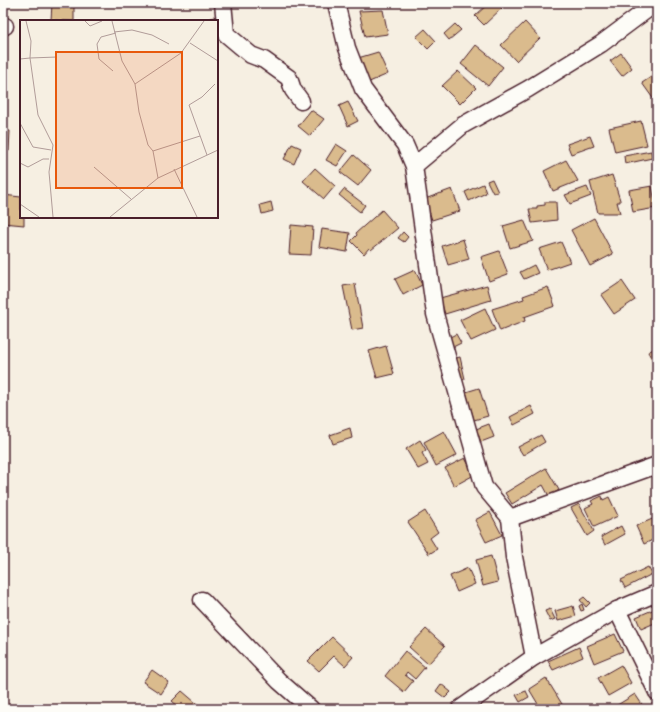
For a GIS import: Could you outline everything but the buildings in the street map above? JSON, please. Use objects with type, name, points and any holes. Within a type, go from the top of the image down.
[{"type":"street","points":[[223,3],[226,34],[251,55],[264,60],[289,78],[293,90],[301,101]]},
{"type":"street","points":[[336,3],[347,48],[363,89],[405,145],[414,166],[435,314],[484,487],[510,518],[514,557],[534,656]]},
{"type":"street","points":[[414,166],[463,125],[528,89],[601,44],[656,3]]},
{"type":"street","points":[[510,518],[657,465]]},
{"type":"street","points":[[460,709],[534,656],[617,610],[657,593]]},
{"type":"street","points":[[202,600],[279,681],[311,709]]},
{"type":"street","points":[[617,610],[657,692]]}]
